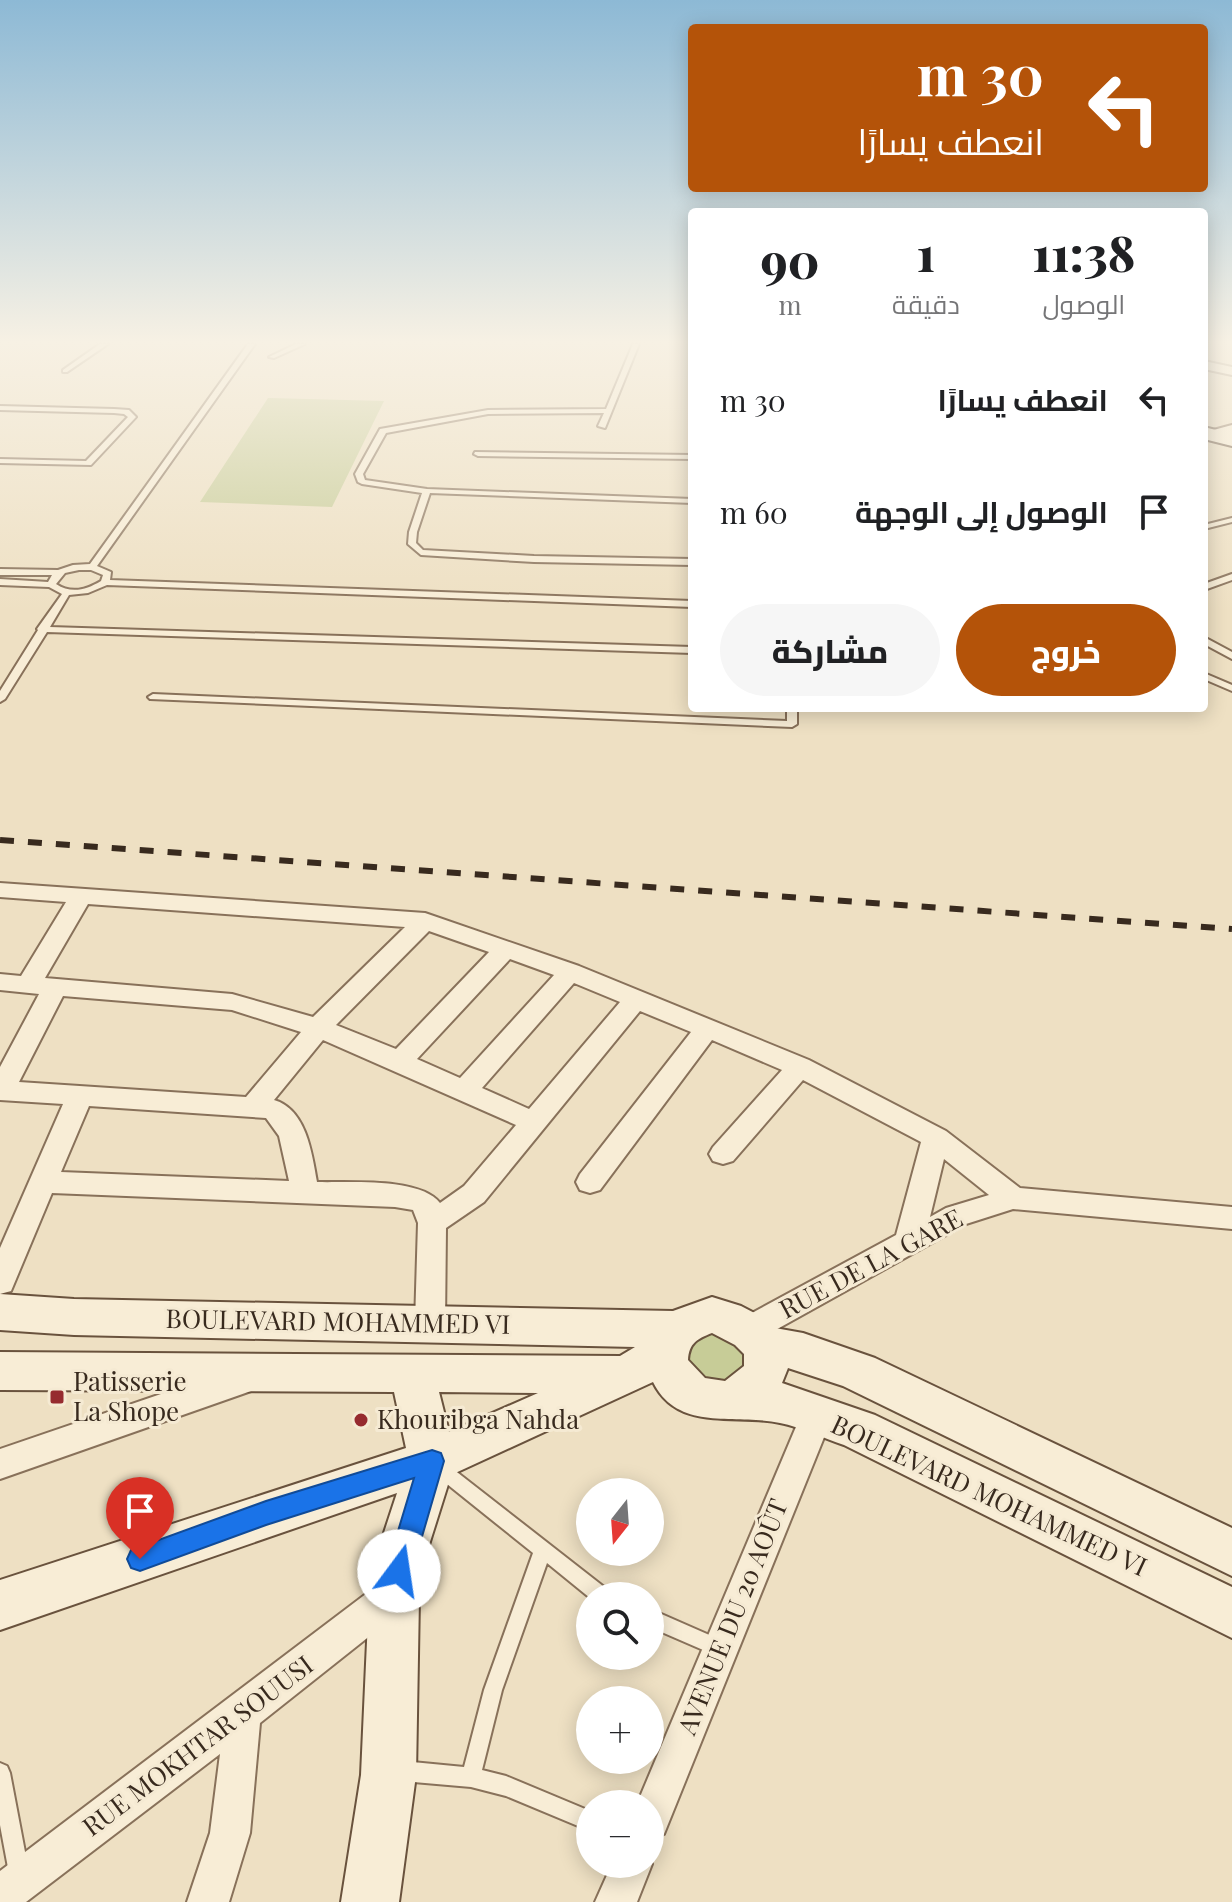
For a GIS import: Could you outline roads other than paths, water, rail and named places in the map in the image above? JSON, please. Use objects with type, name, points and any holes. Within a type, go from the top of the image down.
[{"type":"main road","points":[[1208,435],[1232,440]]},
{"type":"main road","name":"BOULEVARD MOHAMMED VI","points":[[0,1312],[74,1317],[430,1324],[660,1356]]},
{"type":"main road","points":[[0,1605],[168,1550],[266,1513],[432,1461],[660,1356],[693,1318],[712,1315],[733,1318],[757,1337],[859,1372],[1232,1553]]},
{"type":"main road","points":[[660,1356],[681,1388],[699,1398],[720,1401],[740,1397],[752,1390],[765,1369],[757,1337]]},
{"type":"main road","points":[[0,1371],[413,1375],[660,1356]]},
{"type":"main road","points":[[370,1902],[380,1858],[387,1769],[394,1594],[404,1548],[432,1461],[413,1375]]},
{"type":"main road","name":"BOULEVARD MOHAMMED VI","points":[[740,1397],[782,1403],[905,1451],[1232,1613]]},
{"type":"street","points":[[0,890],[425,921],[570,972],[800,1067],[936,1138],[1013,1198]]},
{"type":"street","points":[[28,985],[81,896]]},
{"type":"street","points":[[253,1107],[318,1028],[425,921]]},
{"type":"street","points":[[398,1063],[507,948]]},
{"type":"street","points":[[464,1091],[570,972]]},
{"type":"street","points":[[0,982],[232,1002],[318,1028],[534,1122]]},
{"type":"street","points":[[55,987],[0,1091],[273,1109],[284,1116],[291,1129],[305,1194]]},
{"type":"street","points":[[432,1223],[474,1194],[636,999]]},
{"type":"street","points":[[590,1182],[708,1027]]},
{"type":"street","points":[[723,1154],[800,1067]]},
{"type":"street","points":[[0,1282],[79,1097]]},
{"type":"street","points":[[908,1244],[936,1138]]},
{"type":"street","points":[[43,1182],[422,1201],[429,1210],[432,1223],[430,1324]]},
{"type":"street","name":"RUE DE LA GARE","points":[[757,1337],[956,1216],[1013,1198],[1232,1218]]},
{"type":"street","points":[[0,1464],[262,1374]]},
{"type":"street","name":"AVENUE DU 20 AOÛT","points":[[662,1790],[817,1415]]},
{"type":"street","name":"RUE MOKHTAR SOUUSI","points":[[10,1888],[242,1714],[394,1594]]},
{"type":"street","points":[[208,1902],[232,1836],[242,1714]]},
{"type":"street","points":[[616,1902],[626,1878]]},
{"type":"lane","points":[[0,461],[88,463],[117,433]]},
{"type":"lane","points":[[92,567],[188,433]]},
{"type":"lane","points":[[382,433],[359,474],[362,482],[427,491],[688,501]]},
{"type":"lane","points":[[478,454],[688,457]]},
{"type":"lane","points":[[427,491],[413,532],[412,544],[421,552],[534,559],[688,562]]},
{"type":"lane","points":[[1208,526],[1232,520]]},
{"type":"lane","points":[[0,572],[59,573],[92,567],[108,574],[105,582]]},
{"type":"lane","points":[[51,585],[59,573]]},
{"type":"lane","points":[[1208,586],[1232,577]]},
{"type":"lane","points":[[0,582],[51,585],[67,592],[85,591],[105,582],[688,604]]},
{"type":"lane","points":[[0,699],[67,592]]},
{"type":"lane","points":[[42,629],[688,650]]},
{"type":"lane","points":[[1208,642],[1232,656]]},
{"type":"lane","points":[[1208,678],[1232,688]]},
{"type":"lane","points":[[153,697],[792,724],[792,712]]},
{"type":"lane","points":[[432,1461],[584,1582]]},
{"type":"lane","points":[[471,1777],[493,1690],[543,1550]]},
{"type":"lane","points":[[664,1624],[720,1649]]},
{"type":"lane","points":[[387,1769],[471,1777],[506,1786],[576,1815]]},
{"type":"lane","points":[[0,1773],[10,1888]]},
{"type":"railway","points":[[0,840],[1232,929]]},
{"type":"place","name":"Patisserie La Shope","points":[[57,1397]]},
{"type":"place","name":"Khouribga Nahda","points":[[361,1420]]}]
